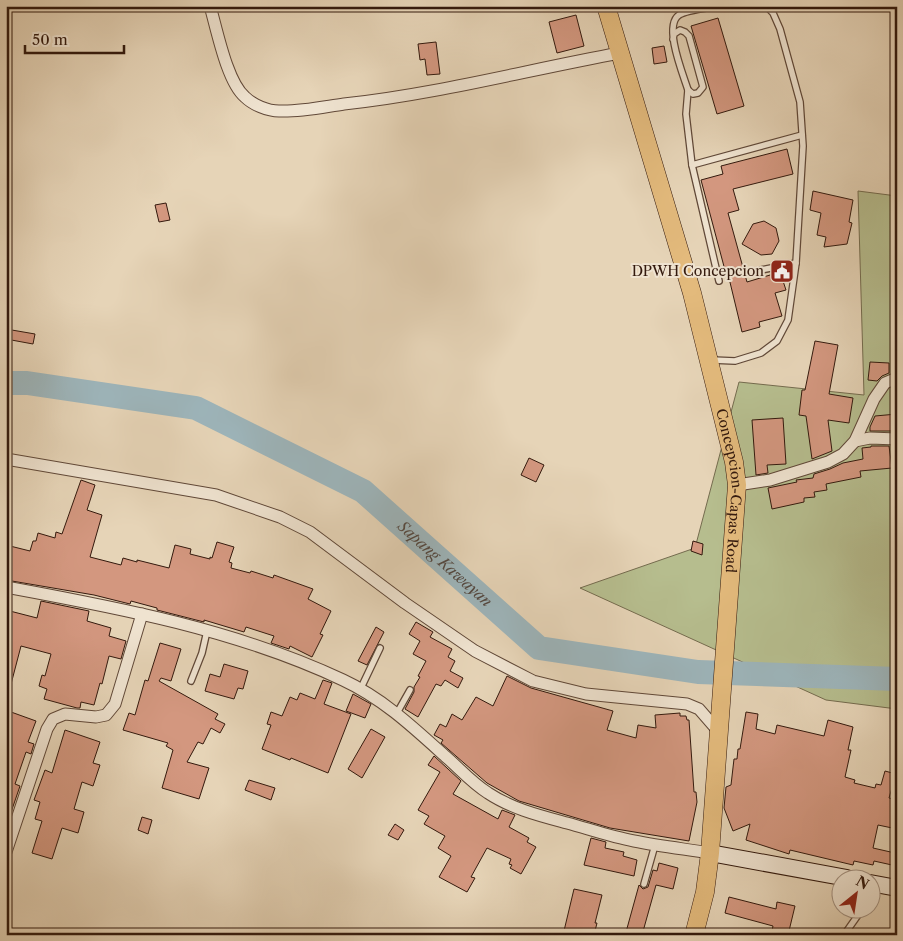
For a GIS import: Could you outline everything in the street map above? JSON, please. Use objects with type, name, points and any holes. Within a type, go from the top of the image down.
[{"type":"main road","name":"Concepcion-Capas Road","points":[[606,6],[692,293],[734,462],[737,485],[710,853],[705,892],[694,935]]},
{"type":"main road","points":[[710,853],[830,875]]},
{"type":"main road","points":[[880,887],[897,888]]},
{"type":"street","points":[[210,6],[234,84],[245,97],[258,106],[278,112],[390,98],[468,85],[554,65],[620,53]]},
{"type":"street","points":[[737,485],[770,480],[828,462],[843,454],[854,441],[874,399],[885,384],[897,378]]},
{"type":"street","points":[[854,441],[870,438],[897,439]]},
{"type":"street","points":[[6,459],[216,495],[280,517],[310,532],[404,604],[475,651],[533,681],[586,694],[687,704],[699,709],[720,723]]},
{"type":"street","points":[[6,587],[142,614],[207,631],[309,665],[360,690],[397,714],[467,777],[489,794],[510,805],[632,841],[710,853]]},
{"type":"street","points":[[6,852],[47,730],[53,719],[65,714],[96,717],[106,715],[115,704],[142,614]]},
{"type":"lane","points":[[718,6],[681,13],[672,24],[673,39],[688,90],[686,114],[692,165],[719,281]]},
{"type":"lane","points":[[708,360],[735,361],[761,353],[777,341],[788,320],[796,263],[803,146],[800,102],[780,29],[773,13],[766,6]]},
{"type":"lane","points":[[673,39],[674,34],[678,31],[683,30],[688,36],[703,87],[701,92],[696,94],[688,90]]},
{"type":"lane","points":[[692,165],[802,135]]},
{"type":"lane","points":[[751,272],[796,263]]},
{"type":"lane","points":[[191,681],[202,653],[207,631]]},
{"type":"lane","points":[[360,690],[380,648]]},
{"type":"lane","points":[[397,714],[410,690]]},
{"type":"lane","points":[[644,884],[655,845]]},
{"type":"lane","points":[[844,935],[856,918]]},
{"type":"green space","points":[[858,191],[897,196],[897,709],[826,700],[580,588],[695,548],[739,382],[864,395]]},
{"type":"building","points":[[576,15],[584,46],[557,53],[549,22]]},
{"type":"building","points":[[718,18],[744,106],[717,114],[691,26]]},
{"type":"building","points":[[436,42],[440,74],[427,75],[425,59],[420,60],[418,44]]},
{"type":"building","points":[[664,46],[667,62],[654,64],[652,48]]},
{"type":"building","points":[[787,149],[793,174],[733,189],[739,210],[728,213],[747,282],[780,272],[786,290],[775,293],[782,316],[759,322],[760,327],[742,332],[728,274],[726,274],[701,180],[723,174],[721,166]]},
{"type":"building","points":[[813,191],[853,200],[849,222],[852,223],[847,244],[824,247],[826,237],[817,235],[821,213],[810,210]]},
{"type":"building","points":[[166,203],[170,220],[159,222],[155,205]]},
{"type":"building","points":[[764,221],[776,228],[779,241],[772,254],[761,255],[742,244],[753,224]]},
{"type":"building","points":[[6,329],[35,334],[33,344],[6,339]]},
{"type":"building","points":[[815,341],[838,345],[829,394],[853,398],[849,423],[828,420],[832,451],[812,459],[806,416],[799,415],[802,390],[805,390]]},
{"type":"building","points":[[870,362],[889,363],[889,373],[877,381],[868,380]]},
{"type":"building","points":[[897,414],[897,431],[870,431],[875,416]]},
{"type":"building","points":[[783,418],[786,464],[767,465],[768,473],[756,475],[752,420]]},
{"type":"building","points":[[889,446],[892,468],[860,471],[861,477],[826,484],[827,490],[814,492],[815,497],[804,498],[804,502],[772,509],[768,488],[797,482],[796,480],[813,478],[814,474],[843,463],[863,459],[862,448]]},
{"type":"building","points":[[529,458],[544,465],[536,482],[521,475]]},
{"type":"building","points":[[81,480],[95,485],[87,510],[102,515],[90,557],[121,565],[123,558],[169,568],[175,545],[191,549],[190,554],[210,559],[217,542],[234,547],[229,562],[232,563],[231,568],[250,573],[251,571],[273,578],[274,575],[313,589],[308,599],[331,611],[320,634],[323,635],[312,657],[290,646],[289,649],[271,643],[274,636],[246,627],[244,632],[204,620],[204,622],[157,610],[157,608],[131,601],[130,604],[94,595],[6,580],[6,545],[30,551],[38,533],[55,538],[56,532],[62,534]]},
{"type":"building","points":[[693,541],[703,544],[702,555],[691,551]]},
{"type":"building","points":[[41,601],[89,611],[87,621],[111,628],[109,636],[126,641],[121,659],[109,656],[102,684],[100,683],[94,705],[81,702],[80,708],[77,708],[44,699],[47,689],[39,686],[42,675],[45,676],[51,654],[21,646],[10,688],[6,688],[6,610],[37,618]]},
{"type":"building","points":[[416,622],[433,632],[430,637],[452,649],[448,657],[455,661],[450,671],[463,678],[458,688],[445,680],[441,686],[436,684],[418,717],[405,709],[426,661],[413,654],[420,641],[409,634]]},
{"type":"building","points":[[376,627],[384,632],[367,665],[358,661]]},
{"type":"building","points":[[160,643],[181,649],[171,681],[161,678],[159,681],[218,714],[215,719],[225,724],[220,733],[211,728],[203,744],[198,742],[187,762],[209,768],[199,799],[162,788],[173,750],[166,746],[168,743],[123,730],[129,713],[135,715],[145,680],[148,681]]},
{"type":"building","points":[[224,664],[248,671],[243,689],[238,688],[234,699],[205,691],[210,674],[220,677]]},
{"type":"building","points":[[507,676],[531,688],[613,711],[607,730],[636,738],[638,725],[656,728],[655,715],[680,713],[680,716],[686,716],[687,720],[689,720],[694,792],[696,792],[697,802],[689,841],[610,828],[519,801],[487,783],[441,743],[443,740],[434,735],[440,724],[446,727],[452,714],[462,720],[476,697],[493,706]]},
{"type":"building","points":[[323,680],[332,683],[324,704],[351,714],[328,773],[262,749],[271,725],[267,724],[271,712],[282,716],[290,697],[297,700],[300,693],[315,699]]},
{"type":"building","points":[[353,694],[371,704],[365,718],[346,711]]},
{"type":"building","points":[[11,712],[36,721],[28,742],[34,744],[31,754],[26,752],[15,784],[20,786],[7,824],[6,726]]},
{"type":"building","points":[[746,712],[758,714],[756,729],[775,734],[777,725],[824,736],[828,720],[853,727],[848,750],[851,750],[845,777],[855,780],[854,783],[875,788],[876,784],[881,785],[885,771],[896,774],[889,798],[897,800],[897,829],[878,825],[873,848],[895,853],[892,865],[874,861],[873,865],[854,861],[853,865],[790,850],[789,854],[746,840],[750,824],[733,831],[724,808],[726,787],[731,785],[734,759],[737,759],[738,749],[740,749]]},
{"type":"building","points":[[371,729],[385,737],[362,778],[348,769]]},
{"type":"building","points":[[65,730],[100,742],[93,763],[100,765],[93,786],[82,782],[74,809],[84,812],[78,833],[62,828],[52,859],[32,853],[42,821],[35,819],[40,802],[34,800],[45,770],[52,773]]},
{"type":"building","points":[[434,756],[461,781],[453,794],[498,819],[502,810],[515,815],[509,827],[529,838],[527,842],[536,847],[521,874],[510,868],[512,865],[509,864],[511,859],[487,848],[471,877],[475,878],[467,892],[439,877],[451,856],[438,848],[445,836],[424,824],[429,816],[418,810],[440,772],[428,765]]},
{"type":"building","points":[[249,780],[275,788],[271,800],[245,790]]},
{"type":"building","points":[[142,817],[152,820],[148,834],[138,830]]},
{"type":"building","points":[[395,824],[404,830],[398,840],[388,835]]},
{"type":"building","points":[[591,838],[606,842],[605,848],[624,852],[623,856],[637,860],[634,876],[584,865]]},
{"type":"building","points":[[659,863],[678,868],[673,889],[656,885],[642,935],[626,932],[639,885],[643,889],[648,887],[653,870],[657,871]]},
{"type":"building","points":[[574,889],[602,895],[594,935],[563,935]]},
{"type":"building","points":[[729,897],[776,909],[777,902],[795,906],[788,935],[771,935],[773,926],[725,913]]},
{"type":"waterway","name":"Sapang Kawayan","points":[[6,383],[27,383],[196,408],[363,491],[539,648],[698,672],[897,679]]},
{"type":"place","name":"DPWH Concepcion","points":[[782,271]]}]
